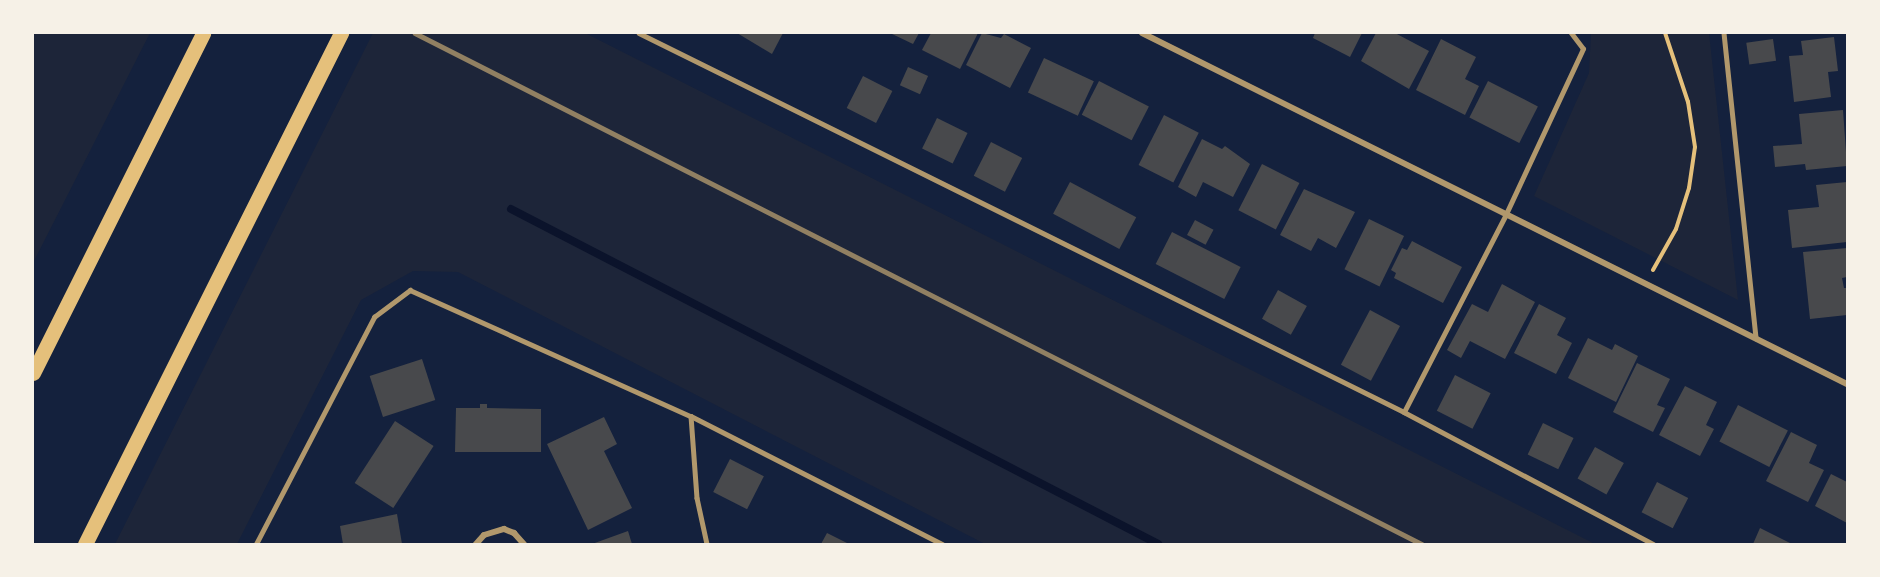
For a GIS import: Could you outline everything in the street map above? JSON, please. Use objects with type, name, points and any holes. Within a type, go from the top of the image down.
[{"type":"main road","points":[[33,373],[203,33]]},
{"type":"main road","points":[[85,544],[341,33]]},
{"type":"street","points":[[1142,33],[1847,384]]},
{"type":"street","points":[[476,544],[484,535],[504,530],[514,533],[524,544]]},
{"type":"lane","points":[[639,33],[1404,412],[1653,544]]},
{"type":"lane","points":[[1404,412],[1506,214],[1583,49],[1571,33]]},
{"type":"lane","points":[[1724,33],[1756,339]]},
{"type":"lane","points":[[256,544],[374,317],[410,290],[691,416],[942,544]]},
{"type":"lane","points":[[691,416],[697,498],[707,544]]},
{"type":"path","points":[[1645,283],[1676,229],[1689,188],[1695,147],[1682,81],[1665,33]]},
{"type":"shaded area","points":[[33,33],[150,33],[33,263]]},
{"type":"shaded area","points":[[373,33],[585,33],[1595,544],[985,544],[458,272],[413,271],[361,300],[237,544],[115,544]]},
{"type":"shaded area","points":[[1591,33],[1709,33],[1738,300],[1534,196],[1589,73]]},
{"type":"building","points":[[737,33],[783,33],[772,54]]},
{"type":"building","points":[[890,33],[919,33],[913,44]]},
{"type":"building","points":[[931,33],[978,33],[960,69],[922,50]]},
{"type":"building","points":[[982,33],[1001,38],[1004,34],[1031,48],[1010,88],[966,65]]},
{"type":"building","points":[[1315,33],[1362,33],[1350,57],[1313,38]]},
{"type":"building","points":[[1376,33],[1395,33],[1429,51],[1409,89],[1361,61]]},
{"type":"building","points":[[1834,37],[1838,71],[1828,72],[1831,97],[1794,102],[1789,56],[1803,55],[1801,41]]},
{"type":"building","points":[[1441,39],[1476,57],[1465,79],[1479,86],[1465,115],[1416,90]]},
{"type":"building","points":[[1773,39],[1776,61],[1749,65],[1746,43]]},
{"type":"building","points":[[1044,58],[1094,81],[1078,116],[1028,92]]},
{"type":"building","points":[[908,67],[928,76],[920,94],[900,85]]},
{"type":"building","points":[[863,76],[892,91],[876,123],[847,108]]},
{"type":"building","points":[[1099,81],[1149,106],[1132,140],[1082,115]]},
{"type":"building","points":[[1488,81],[1538,106],[1519,143],[1469,118]]},
{"type":"building","points":[[1843,110],[1847,166],[1806,170],[1805,164],[1775,167],[1773,146],[1802,144],[1799,114]]},
{"type":"building","points":[[1164,115],[1199,133],[1173,183],[1139,165]]},
{"type":"building","points":[[937,118],[968,133],[953,163],[922,149]]},
{"type":"building","points":[[1202,139],[1222,149],[1225,146],[1250,164],[1233,197],[1203,182],[1196,197],[1178,187]]},
{"type":"building","points":[[991,142],[1022,158],[1005,192],[974,176]]},
{"type":"building","points":[[1262,164],[1299,183],[1276,229],[1238,210]]},
{"type":"building","points":[[1070,182],[1136,217],[1119,249],[1053,214]]},
{"type":"building","points":[[1847,182],[1847,242],[1792,248],[1788,210],[1819,207],[1816,185]]},
{"type":"building","points":[[1304,189],[1355,212],[1336,248],[1318,238],[1311,251],[1280,235]]},
{"type":"building","points":[[1369,219],[1404,236],[1380,286],[1344,269]]},
{"type":"building","points":[[1195,220],[1214,230],[1206,245],[1187,235]]},
{"type":"building","points":[[1172,232],[1241,267],[1224,299],[1156,264]]},
{"type":"building","points":[[1412,241],[1462,267],[1443,303],[1394,278],[1396,273],[1391,270],[1402,248],[1407,250]]},
{"type":"building","points":[[1847,248],[1847,277],[1842,278],[1844,288],[1847,288],[1847,315],[1810,319],[1803,252]]},
{"type":"building","points":[[1502,284],[1535,302],[1505,359],[1470,341],[1461,358],[1447,350],[1472,304],[1488,312]]},
{"type":"building","points":[[1278,290],[1307,306],[1291,335],[1262,319]]},
{"type":"building","points":[[1539,304],[1566,318],[1557,335],[1572,343],[1556,374],[1514,353]]},
{"type":"building","points":[[1370,310],[1400,326],[1371,381],[1341,365]]},
{"type":"building","points":[[1588,338],[1612,350],[1615,344],[1638,356],[1616,402],[1568,378]]},
{"type":"building","points":[[422,359],[435,400],[383,417],[370,376]]},
{"type":"building","points":[[1637,363],[1670,379],[1657,405],[1665,408],[1653,432],[1613,412]]},
{"type":"building","points":[[1455,375],[1491,393],[1472,429],[1437,411]]},
{"type":"building","points":[[1685,386],[1717,402],[1706,425],[1714,429],[1700,456],[1659,435]]},
{"type":"building","points":[[480,404],[487,404],[487,408],[541,409],[541,452],[455,452],[456,408],[480,408]]},
{"type":"building","points":[[1738,405],[1788,430],[1769,467],[1719,442]]},
{"type":"building","points":[[604,417],[617,444],[604,451],[632,508],[588,530],[547,444]]},
{"type":"building","points":[[395,421],[434,446],[393,508],[355,483]]},
{"type":"building","points":[[1543,423],[1574,438],[1558,469],[1528,454]]},
{"type":"building","points":[[1791,432],[1817,445],[1809,463],[1824,470],[1808,502],[1766,481]]},
{"type":"building","points":[[1595,447],[1624,463],[1606,494],[1578,478]]},
{"type":"building","points":[[730,459],[764,476],[747,509],[713,492]]},
{"type":"building","points":[[1831,474],[1847,482],[1847,523],[1815,506]]},
{"type":"building","points":[[1657,482],[1688,498],[1673,528],[1642,512]]},
{"type":"building","points":[[397,514],[402,544],[343,544],[340,526]]},
{"type":"building","points":[[1760,528],[1792,544],[1753,544]]},
{"type":"building","points":[[628,531],[632,544],[592,544]]},
{"type":"building","points":[[827,533],[849,544],[821,544]]},
{"type":"waterway","points":[[511,209],[1158,544]]},
{"type":"railway","points":[[415,33],[1422,544]]}]
